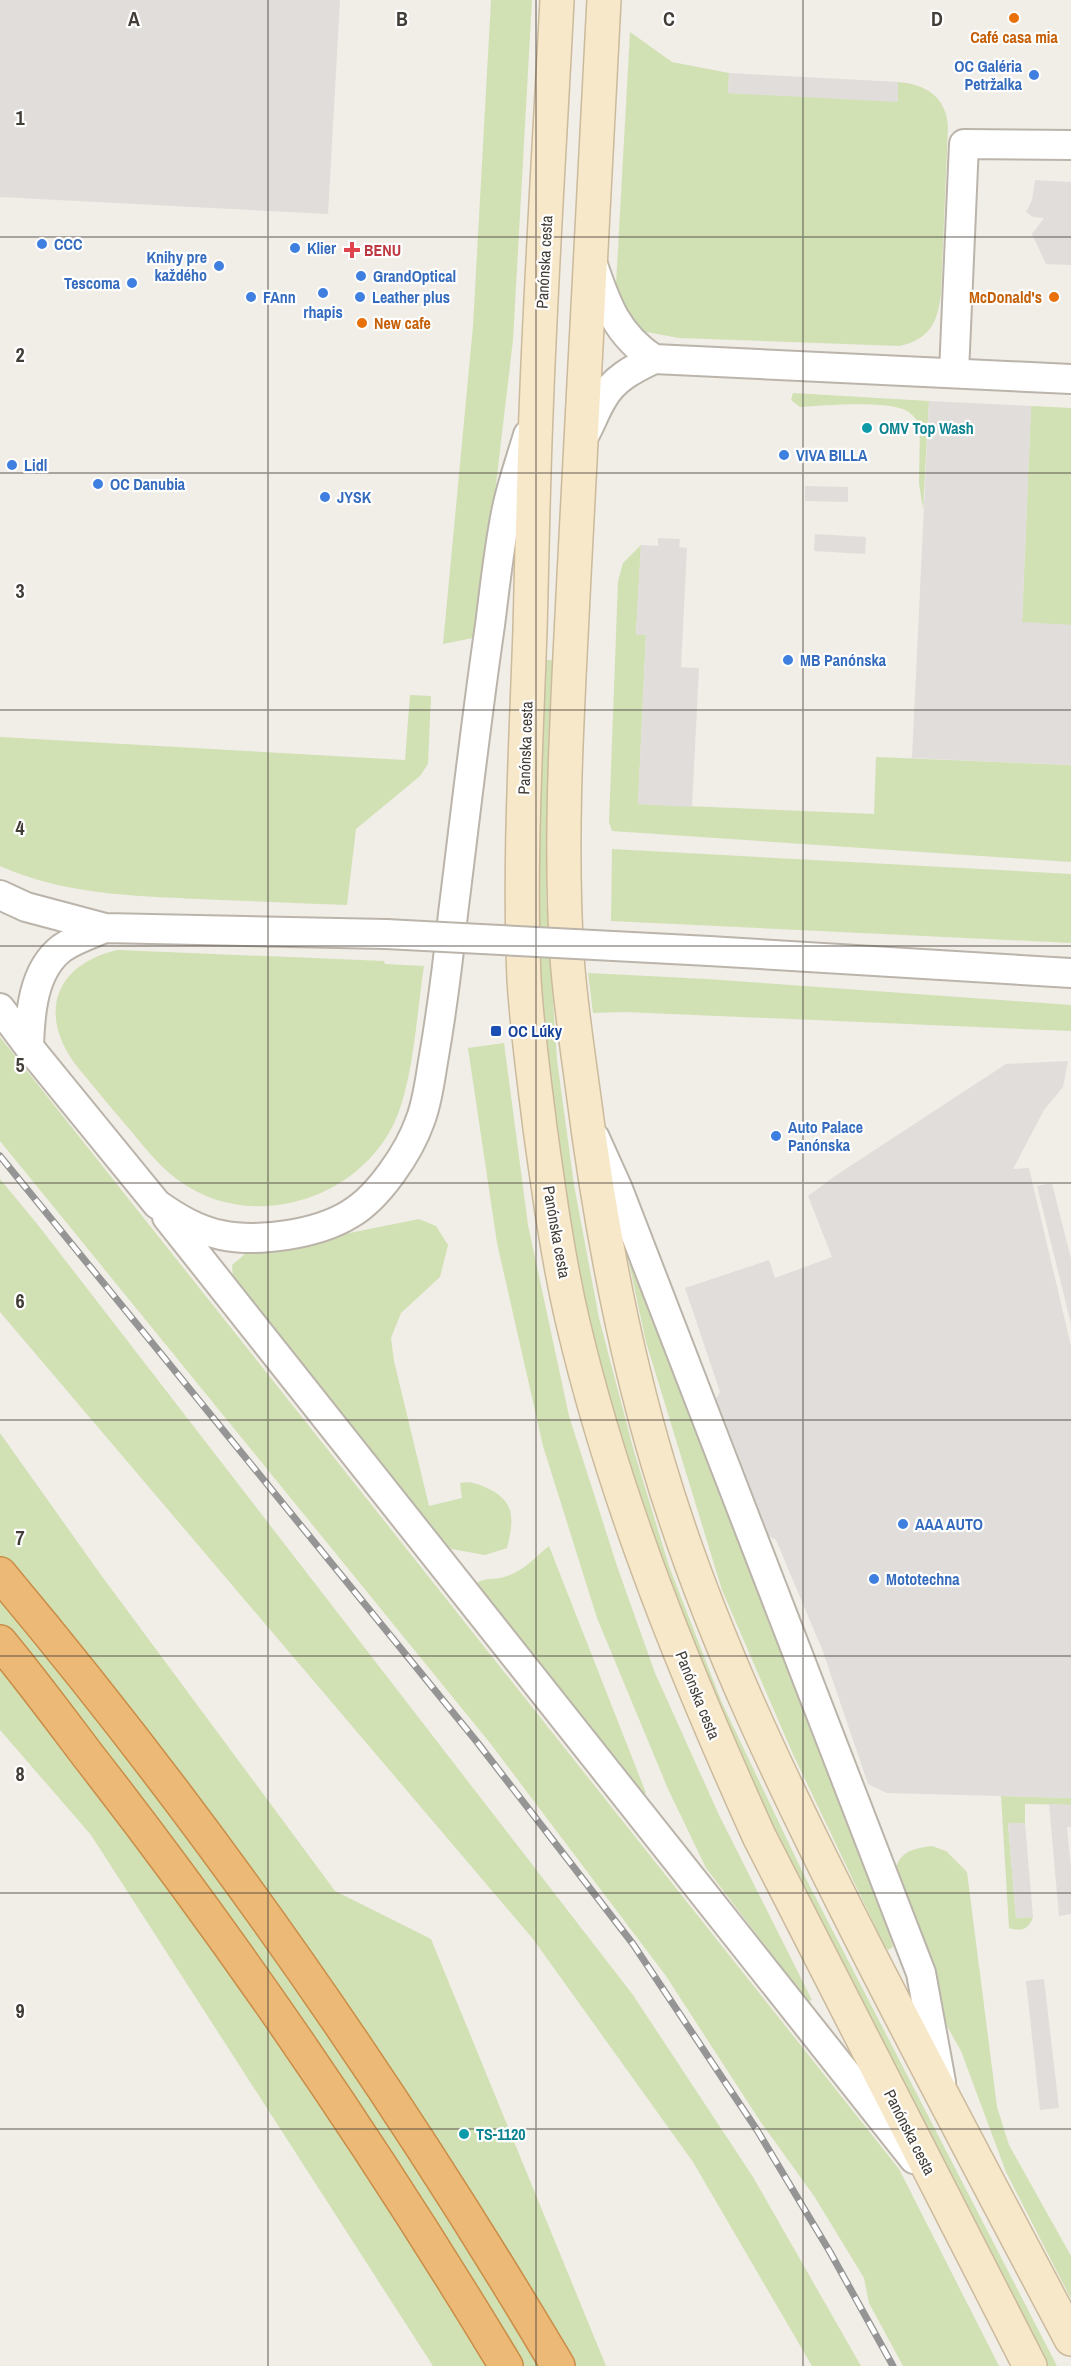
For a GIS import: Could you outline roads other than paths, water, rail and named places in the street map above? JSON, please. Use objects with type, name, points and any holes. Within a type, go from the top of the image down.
[{"type":"highway","points":[[0,1574],[38,1619],[195,1821],[342,2024],[484,2242],[558,2366]]},
{"type":"highway","points":[[0,1642],[158,1845],[303,2049],[442,2261],[506,2366]]},
{"type":"main road","name":"Panónska cesta","points":[[557,0],[536,410],[522,818],[524,983],[546,1173],[573,1320],[602,1432],[624,1503],[654,1587],[721,1751],[759,1836],[1030,2366]]},
{"type":"main road","points":[[604,0],[569,665],[565,897],[567,960],[586,1120],[610,1268],[636,1383],[659,1466],[723,1648],[801,1820],[945,2102],[1071,2339]]},
{"type":"street","points":[[954,373],[964,144],[1071,145]]},
{"type":"street","points":[[591,259],[603,293],[619,327],[638,349],[654,359],[1071,380]]},
{"type":"street","points":[[581,441],[610,389],[621,377],[654,359]]},
{"type":"street","points":[[157,1204],[199,1229],[222,1235],[248,1237],[300,1232],[352,1214],[386,1179],[408,1148],[420,1121],[427,1095],[443,999],[478,710],[507,508],[536,410]]},
{"type":"street","points":[[0,895],[26,907],[105,928],[386,934],[1071,973]]},
{"type":"street","points":[[29,1047],[33,1004],[44,968],[64,947],[105,928]]},
{"type":"street","points":[[0,1008],[942,2195]]},
{"type":"street","points":[[586,1120],[618,1189],[921,1973],[945,2102]]},
{"type":"railway","points":[[0,1156],[477,1742],[633,1944],[757,2130],[830,2252],[893,2366]]},
{"type":"place","name":"Café casa mia","points":[[1014,18]]},
{"type":"place","name":"OC Galéria Petržalka","points":[[1034,75]]},
{"type":"place","name":"CCC","points":[[42,244]]},
{"type":"place","name":"Klier","points":[[295,248]]},
{"type":"place","name":"BENU","points":[[352,250]]},
{"type":"place","name":"Knihy pre každého","points":[[219,266]]},
{"type":"place","name":"GrandOptical","points":[[361,276]]},
{"type":"place","name":"Tescoma","points":[[132,283]]},
{"type":"place","name":"rhapis","points":[[323,293]]},
{"type":"place","name":"FAnn","points":[[251,297]]},
{"type":"place","name":"Leather plus","points":[[360,297]]},
{"type":"place","name":"McDonald's","points":[[1054,297]]},
{"type":"place","name":"New cafe","points":[[362,323]]},
{"type":"place","name":"OMV Top Wash","points":[[867,428]]},
{"type":"place","name":"VIVA BILLA","points":[[784,455]]},
{"type":"place","name":"Lidl","points":[[12,465]]},
{"type":"place","name":"OC Danubia","points":[[98,484]]},
{"type":"place","name":"JYSK","points":[[325,497]]},
{"type":"place","name":"MB Panónska","points":[[788,660]]},
{"type":"place","name":"OC Lúky","points":[[496,1031]]},
{"type":"place","name":"Auto Palace Panónska","points":[[776,1136]]},
{"type":"place","name":"AAA AUTO","points":[[903,1524]]},
{"type":"place","name":"Mototechna","points":[[874,1579]]},
{"type":"place","name":"TS-1120","points":[[464,2134]]}]
